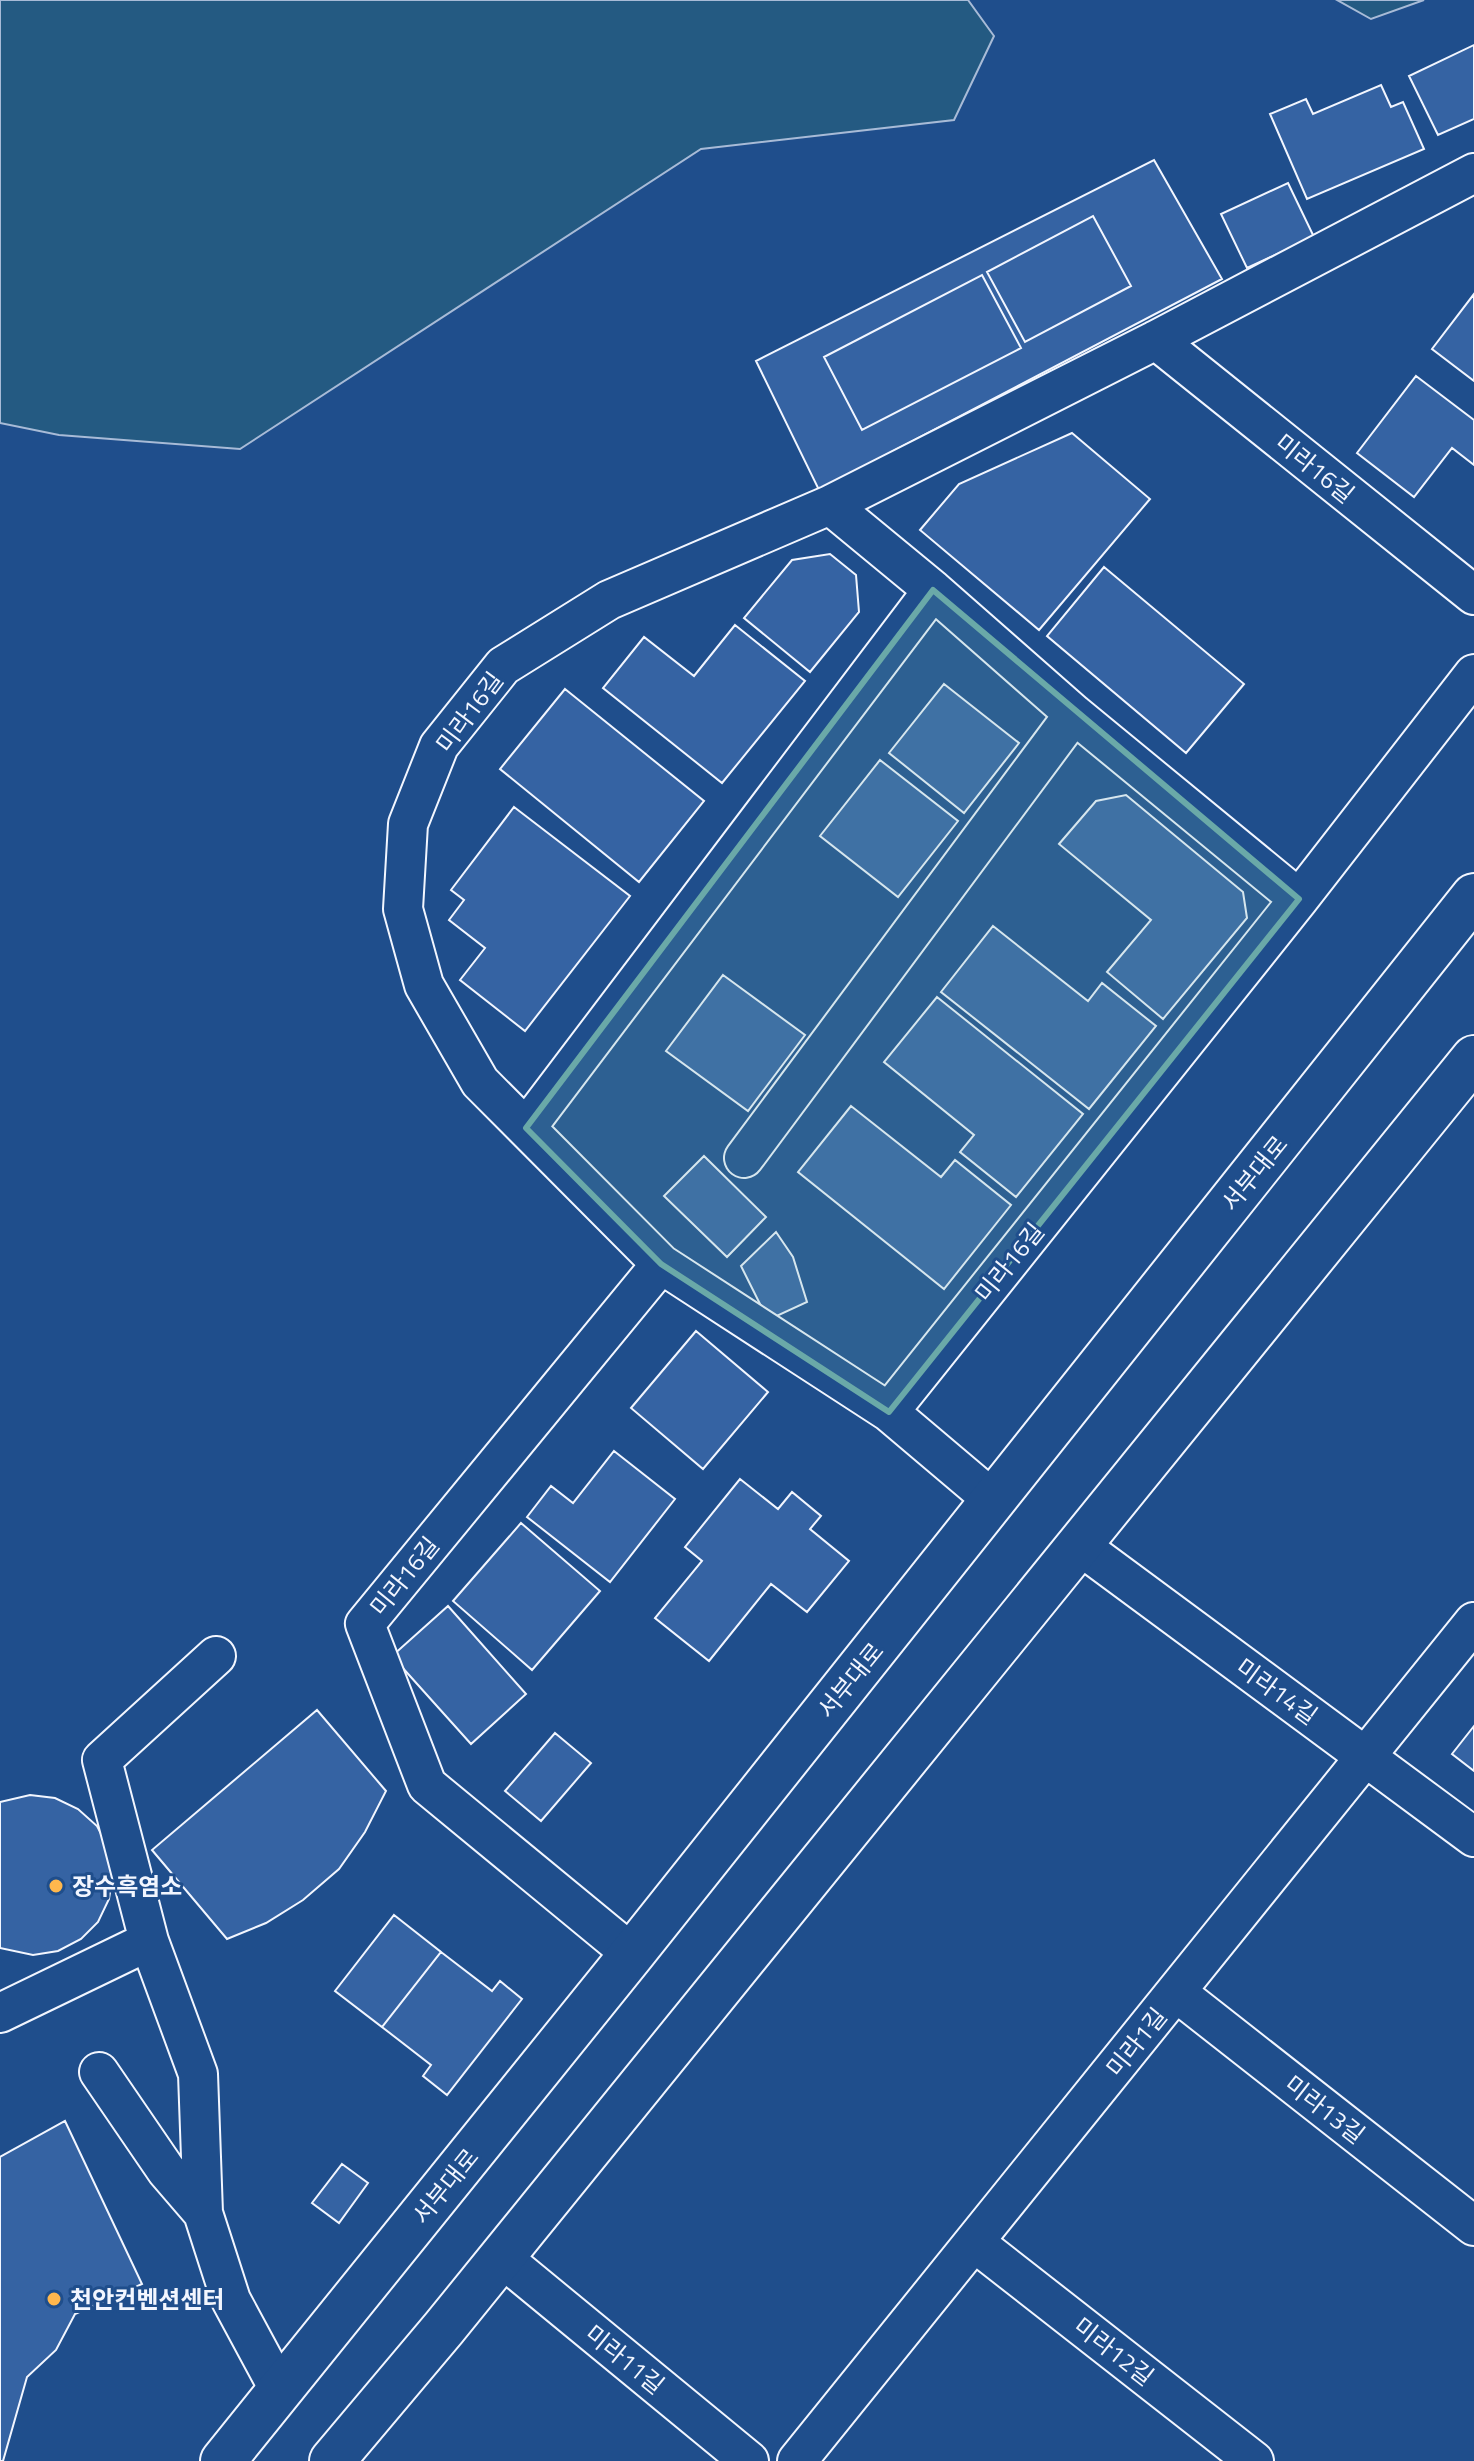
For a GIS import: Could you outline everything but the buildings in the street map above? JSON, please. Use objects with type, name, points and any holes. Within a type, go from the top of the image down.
[{"type":"main road","name":"서부대로","points":[[223,2461],[632,1954],[1474,896]]},
{"type":"main road","points":[[332,2461],[1474,1058]]},
{"type":"street","name":"미라16길","points":[[1474,173],[1156,340],[830,505],[609,600],[503,666],[439,746],[408,824],[403,909],[424,985],[480,1082],[661,1264],[889,1412],[1299,899],[1474,674]]},
{"type":"street","name":"미라16길","points":[[1156,340],[1474,595]]},
{"type":"street","points":[[830,505],[933,590],[1074,714],[1299,899]]},
{"type":"street","points":[[526,1128],[933,590]]},
{"type":"street","points":[[744,1158],[1074,714]]},
{"type":"street","name":"미라16길","points":[[632,1954],[427,1785],[365,1624],[661,1264]]},
{"type":"street","points":[[889,1412],[993,1500]]},
{"type":"street","name":"미라14길","points":[[1079,1545],[1474,1837]]},
{"type":"street","name":"미라1길","points":[[797,2461],[1474,1622]]},
{"type":"street","points":[[216,1656],[102,1760],[149,1941],[198,2074],[203,2213],[231,2300],[280,2391]]},
{"type":"street","points":[[0,2013],[149,1941]]},
{"type":"street","name":"미라13길","points":[[1176,1992],[1474,2226]]},
{"type":"street","points":[[99,2072],[166,2170],[203,2213]]},
{"type":"street","name":"미라12길","points":[[974,2242],[1254,2461]]},
{"type":"street","name":"미라11길","points":[[501,2257],[749,2461]]},
{"type":"highlighted area","points":[[933,590],[1299,899],[889,1412],[661,1264],[526,1128]]},
{"type":"shaded area","points":[[0,0],[968,0],[994,36],[954,120],[701,149],[240,449],[59,435],[0,423]]},
{"type":"shaded area","points":[[1337,0],[1424,0],[1371,19]]},
{"type":"place","name":"장수흑염소","points":[[56,1886]]},
{"type":"place","name":"천안컨벤션센터","points":[[54,2299]]}]
